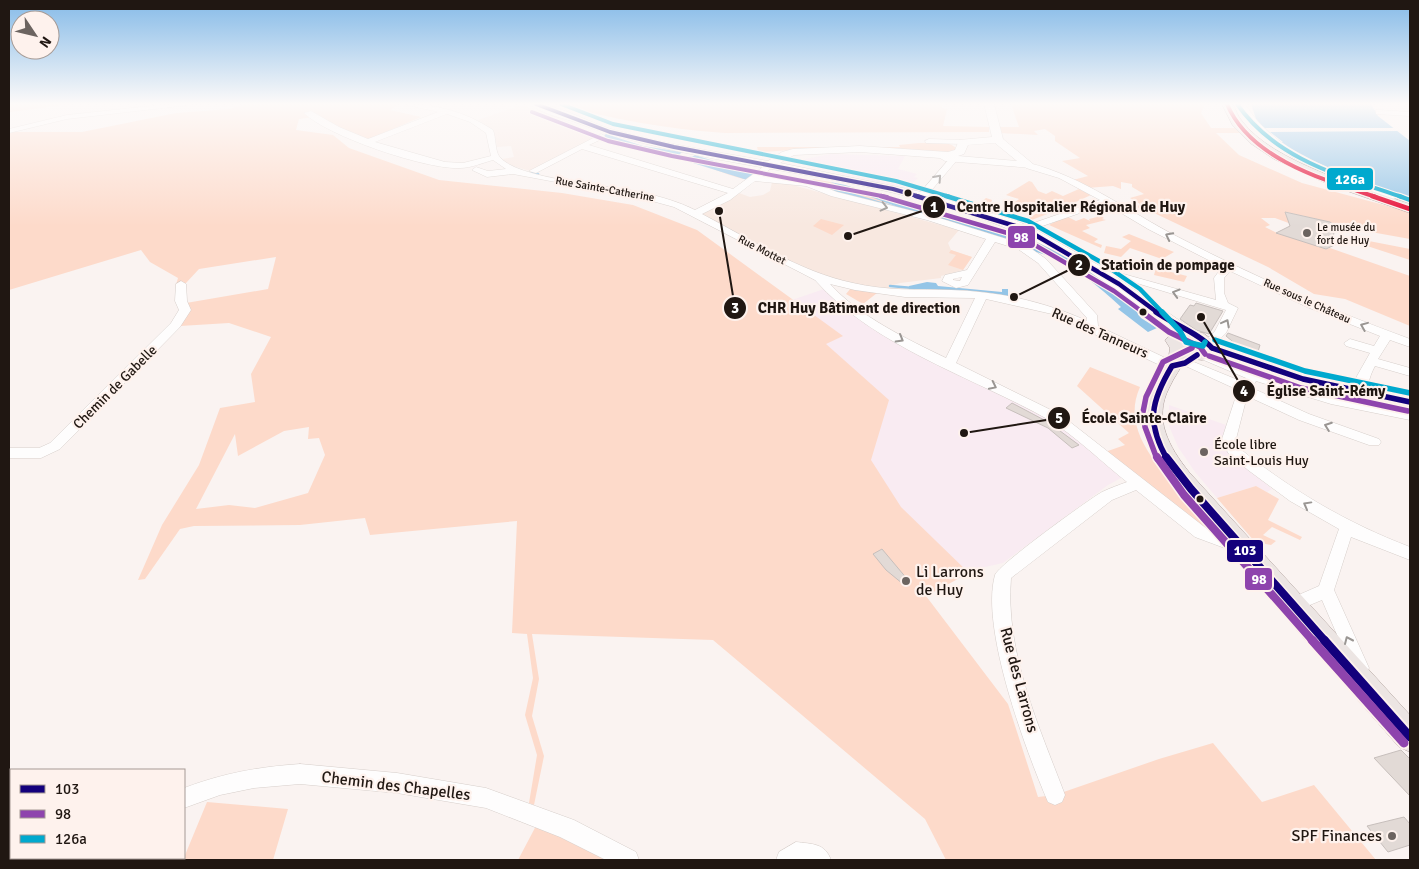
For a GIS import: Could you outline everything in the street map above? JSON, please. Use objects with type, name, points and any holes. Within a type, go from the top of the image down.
[{"type":"main road","points":[[664,145],[774,162],[795,169],[922,196],[1025,229],[1095,269],[1134,296],[1192,350],[1289,375],[1361,400],[1410,402]]},
{"type":"main road","points":[[774,162],[793,152],[836,149],[953,154],[962,151],[963,145]]},
{"type":"main road","points":[[1005,145],[1029,166]]},
{"type":"main road","points":[[1262,145],[1274,154],[1309,170],[1406,207]]},
{"type":"main road","points":[[774,162],[791,156],[858,152],[1029,166]]},
{"type":"main road","points":[[1192,350],[1156,389],[1152,405],[1152,423],[1160,448],[1242,548],[1410,737]]},
{"type":"street","points":[[378,145],[397,152],[456,166],[495,157],[493,145]]},
{"type":"street","points":[[533,171],[585,145]]},
{"type":"street","points":[[1277,145],[1392,198],[1387,200]]},
{"type":"street","points":[[582,146],[734,192]]},
{"type":"street","points":[[791,156],[788,162],[795,169]]},
{"type":"street","name":"Rue Sainte-Catherine","points":[[495,157],[513,171]]},
{"type":"street","points":[[922,196],[954,159]]},
{"type":"street","points":[[695,214],[734,192],[774,162]]},
{"type":"street","name":"Rue sous le Château","points":[[1029,166],[1046,170],[1229,266],[1387,335],[1410,343]]},
{"type":"street","name":"Rue Sainte-Catherine","points":[[476,170],[487,174],[513,171],[536,177],[642,194],[677,205],[705,220]]},
{"type":"street","points":[[753,178],[808,184],[1022,247],[1042,261],[1093,317],[1092,329]]},
{"type":"street","points":[[1025,229],[1106,201]]},
{"type":"street","name":"Rue Mottet","points":[[705,220],[819,278]]},
{"type":"street","points":[[970,272],[992,238]]},
{"type":"street","points":[[1223,305],[1219,293],[1219,278],[1229,266]]},
{"type":"street","points":[[1095,269],[1232,308],[1220,334],[1192,350]]},
{"type":"street","points":[[819,278],[834,295],[864,317],[949,365],[1056,418],[1136,484],[1201,534],[1242,548]]},
{"type":"street","name":"Rue des Tanneurs","points":[[819,278],[855,287],[905,294],[951,293],[982,296],[1056,311],[1092,329],[1192,350]]},
{"type":"street","name":"Chemin de Gabelle","points":[[9,453],[41,453],[55,446],[180,320],[185,310],[181,302],[181,284]]},
{"type":"street","points":[[949,365],[982,296]]},
{"type":"street","points":[[1361,400],[1361,382],[1387,335]]},
{"type":"street","points":[[1350,343],[1410,372]]},
{"type":"street","points":[[1192,350],[1253,376],[1361,400],[1410,416]]},
{"type":"street","points":[[1192,350],[1245,389],[1304,417],[1374,442]]},
{"type":"street","points":[[1253,376],[1245,389],[1229,438],[1233,450],[1275,485],[1349,530],[1410,554]]},
{"type":"street","name":"Rue des Larrons","points":[[1055,795],[1030,727],[1012,666],[1002,612],[1003,575],[1016,563],[1107,496],[1136,484]]},
{"type":"street","points":[[1349,530],[1344,534],[1326,590],[1376,700]]},
{"type":"street","points":[[1293,605],[1326,590]]},
{"type":"street","name":"Chemin des Chapelles","points":[[185,798],[220,785],[254,778],[300,774],[397,783],[486,798],[566,828],[628,860]]},
{"type":"street","points":[[787,860],[796,853],[816,855],[820,860]]},
{"type":"shaded area","points":[[9,145],[345,145],[349,148],[439,180],[562,193],[633,205],[697,230],[843,336],[826,344],[889,400],[871,460],[901,507],[969,573],[926,596],[1008,704],[1038,797],[1055,795],[1159,759],[1213,743],[1262,802],[1314,785],[1376,860],[946,860],[925,819],[713,640],[532,634],[539,679],[532,716],[544,756],[534,805],[529,803],[537,755],[525,715],[533,678],[527,634],[512,633],[517,521],[370,535],[365,518],[300,525],[194,526],[180,529],[145,579],[138,580],[162,525],[199,465],[220,408],[255,402],[251,374],[271,337],[229,323],[180,326],[186,303],[268,289],[276,257],[199,269],[186,283],[176,285],[178,278],[150,262],[141,250],[9,290]],"holes":[[[309,427],[308,439],[319,438],[325,455],[308,493],[255,508],[229,505],[196,509],[235,434],[238,456],[284,431]]]},
{"type":"shaded area","points":[[497,145],[583,145],[530,171],[506,164],[502,159],[514,157],[511,146],[497,147]]},
{"type":"shaded area","points":[[951,145],[957,149],[948,153],[831,147]]},
{"type":"shaded area","points":[[1060,145],[1228,145],[1239,155],[1302,183],[1410,212],[1410,239],[1332,225],[1330,222],[1286,212],[1294,225],[1275,218],[1261,218],[1270,225],[1265,227],[1277,233],[1326,249],[1330,248],[1410,276],[1410,326],[1345,299],[1314,294],[1268,267],[1152,212],[1145,213],[1137,207],[1140,204],[1130,198],[1144,194],[1132,187],[1132,184],[1121,182],[1121,189],[1113,186],[1086,188],[1073,180],[1088,176],[1062,161],[1080,158]]},
{"type":"shaded area","points":[[757,147],[831,147],[764,152],[758,151]]},
{"type":"shaded area","points":[[830,154],[905,156],[898,169],[917,174],[914,177],[918,178],[908,187],[895,186],[802,165],[806,162],[803,161],[805,159]]},
{"type":"shaded area","points":[[696,158],[745,170],[749,174],[743,179],[736,177],[692,161],[717,165]]},
{"type":"shaded area","points":[[813,179],[830,182],[898,206],[871,200],[812,181]]},
{"type":"shaded area","points":[[1029,181],[1032,182],[1038,191],[1046,194],[1052,191],[1063,196],[1079,189],[1091,195],[1061,209],[1054,207],[1052,209],[1055,211],[1029,221],[1025,220],[1039,212],[1030,208],[1020,212],[1015,210],[1016,208],[1010,206],[1019,199],[1006,195]]},
{"type":"shaded area","points":[[772,182],[789,184],[959,230],[948,243],[951,250],[972,257],[963,270],[941,276],[941,278],[900,283],[890,286],[889,290],[850,283],[809,271],[701,214],[739,193],[750,197],[763,195],[770,191]]},
{"type":"shaded area","points":[[845,185],[1014,235],[1024,234],[1024,242],[1014,239],[1012,242],[989,234],[988,231]]},
{"type":"shaded area","points":[[986,198],[992,200],[991,203],[1010,219],[974,208]]},
{"type":"shaded area","points":[[1066,216],[1076,221],[1084,218],[1090,221],[1089,219],[1101,216],[1104,218],[1102,219],[1106,220],[1086,225],[1090,228],[1082,231],[1098,239],[1094,242],[1102,245],[1101,248],[1049,225]]},
{"type":"shaded area","points":[[821,219],[844,225],[832,235],[813,226]]},
{"type":"shaded area","points":[[1129,234],[1174,252],[1162,259],[1130,248],[1121,257],[1104,253],[1106,246],[1121,249],[1131,241],[1122,237]]},
{"type":"shaded area","points":[[1338,235],[1410,249],[1410,260],[1358,243]]},
{"type":"shaded area","points":[[951,250],[972,257],[963,270],[948,265],[956,255],[949,253]]},
{"type":"shaded area","points":[[1158,261],[1169,265],[1167,271],[1187,276],[1184,282],[1154,275]]},
{"type":"shaded area","points":[[851,288],[877,293],[863,304],[846,294]]},
{"type":"shaded area","points":[[824,289],[861,318],[1058,424],[1123,477],[1108,485],[1003,563],[976,569],[926,596],[787,331],[818,319],[792,300]]},
{"type":"shaded area","points":[[1090,367],[1140,387],[1135,407],[1137,426],[1144,445],[1207,527],[1204,527],[1105,452],[1125,445],[1118,439],[1129,433],[1077,386]]},
{"type":"shaded area","name":"École libre Saint-Louis Huy","points":[[1169,405],[1226,425],[1222,439],[1226,450],[1272,489],[1267,492],[1256,486],[1217,498],[1195,472],[1178,447],[1169,426]]},
{"type":"shaded area","points":[[1256,486],[1279,499],[1268,520],[1302,537],[1300,540],[1272,527],[1263,535],[1276,541],[1271,545],[1255,542],[1217,498]]},
{"type":"shaded area","points":[[207,802],[288,809],[273,860],[183,860]]},
{"type":"shaded area","points":[[537,824],[606,860],[518,860]]},
{"type":"water","points":[[626,145],[639,145],[682,152],[679,155],[669,154],[694,157],[664,155]]},
{"type":"water","points":[[1283,145],[1410,145],[1410,204],[1318,163]]},
{"type":"water","points":[[778,176],[812,181],[898,207],[830,182],[845,185],[989,231],[989,234],[832,191],[776,179]]},
{"type":"water","points":[[1027,242],[1054,250],[1111,285],[1130,300],[1141,318],[1157,328],[1148,332],[1118,309],[1121,307],[1088,279],[1065,263],[1027,246]]},
{"type":"water","points":[[927,282],[936,283],[938,286],[1002,292],[1002,289],[1008,289],[1008,296],[960,291],[909,292],[909,286]]},
{"type":"building","points":[[1285,212],[1330,222],[1336,226],[1332,240],[1339,243],[1326,249],[1276,233],[1290,226]]},
{"type":"building","points":[[1196,303],[1223,311],[1209,334],[1196,330],[1180,319],[1190,305],[1194,306]]},
{"type":"building","points":[[1228,333],[1260,345],[1257,355],[1244,351],[1226,336]]},
{"type":"building","points":[[1012,403],[1048,422],[1079,445],[1072,448],[1048,428],[1006,408]]},
{"type":"building","name":"Li Larrons de Huy","points":[[882,549],[908,580],[903,584],[886,570],[873,554]]},
{"type":"building","points":[[1401,750],[1410,759],[1410,796],[1374,758]]},
{"type":"building","name":"SPF Finances","points":[[1404,817],[1410,824],[1410,845],[1388,852],[1367,826]]},
{"type":"waterway","points":[[695,159],[747,176]]},
{"type":"waterway","points":[[532,173],[538,174]]},
{"type":"waterway","points":[[961,225],[1053,252]]},
{"type":"waterway","points":[[890,286],[913,288]]},
{"type":"transit line","name":"98","points":[[623,145],[672,156],[891,198],[1021,237],[1114,291],[1169,332],[1200,347],[1205,354]]},
{"type":"transit line","name":"103","points":[[664,145],[893,189],[1025,229],[1119,284],[1174,325],[1205,340],[1212,348]]},
{"type":"transit line","name":"126a","points":[[710,145],[896,181],[1028,221],[1099,261],[1140,289],[1180,331],[1186,342],[1203,346],[1205,342]]},
{"type":"transit line","points":[[1260,145],[1295,166],[1318,176],[1410,209]]},
{"type":"transit line","name":"126a","points":[[1277,145],[1314,165],[1410,200]]},
{"type":"transit line","name":"126a","points":[[1215,340],[1305,371],[1410,393]]},
{"type":"transit line","name":"98","points":[[1192,348],[1163,362],[1152,381],[1146,397],[1143,412],[1145,427],[1156,456],[1184,495],[1404,743]]},
{"type":"transit line","name":"103","points":[[1212,348],[1303,379],[1410,402]]},
{"type":"transit line","name":"103","points":[[1197,355],[1185,363],[1172,366],[1161,384],[1154,401],[1152,416],[1154,430],[1167,459],[1191,489],[1410,737]]},
{"type":"transit line","name":"98","points":[[1209,356],[1301,388],[1408,411]]},
{"type":"place","name":"CHR Huy Bâtiment de direction","points":[[719,211]]},
{"type":"place","name":"Le musée du fort de Huy","points":[[1307,233]]},
{"type":"place","name":"Centre Hospitalier Régional de Huy","points":[[848,236]]},
{"type":"place","name":"Statioin de pompage","points":[[1014,297]]},
{"type":"place","name":"Église Saint-Rémy","points":[[1201,317]]},
{"type":"place","name":"École Sainte-Claire","points":[[964,433]]},
{"type":"place","name":"École libre Saint-Louis Huy","points":[[1204,452]]},
{"type":"place","name":"Li Larrons de Huy","points":[[906,581]]},
{"type":"place","name":"SPF Finances","points":[[1392,836]]}]
